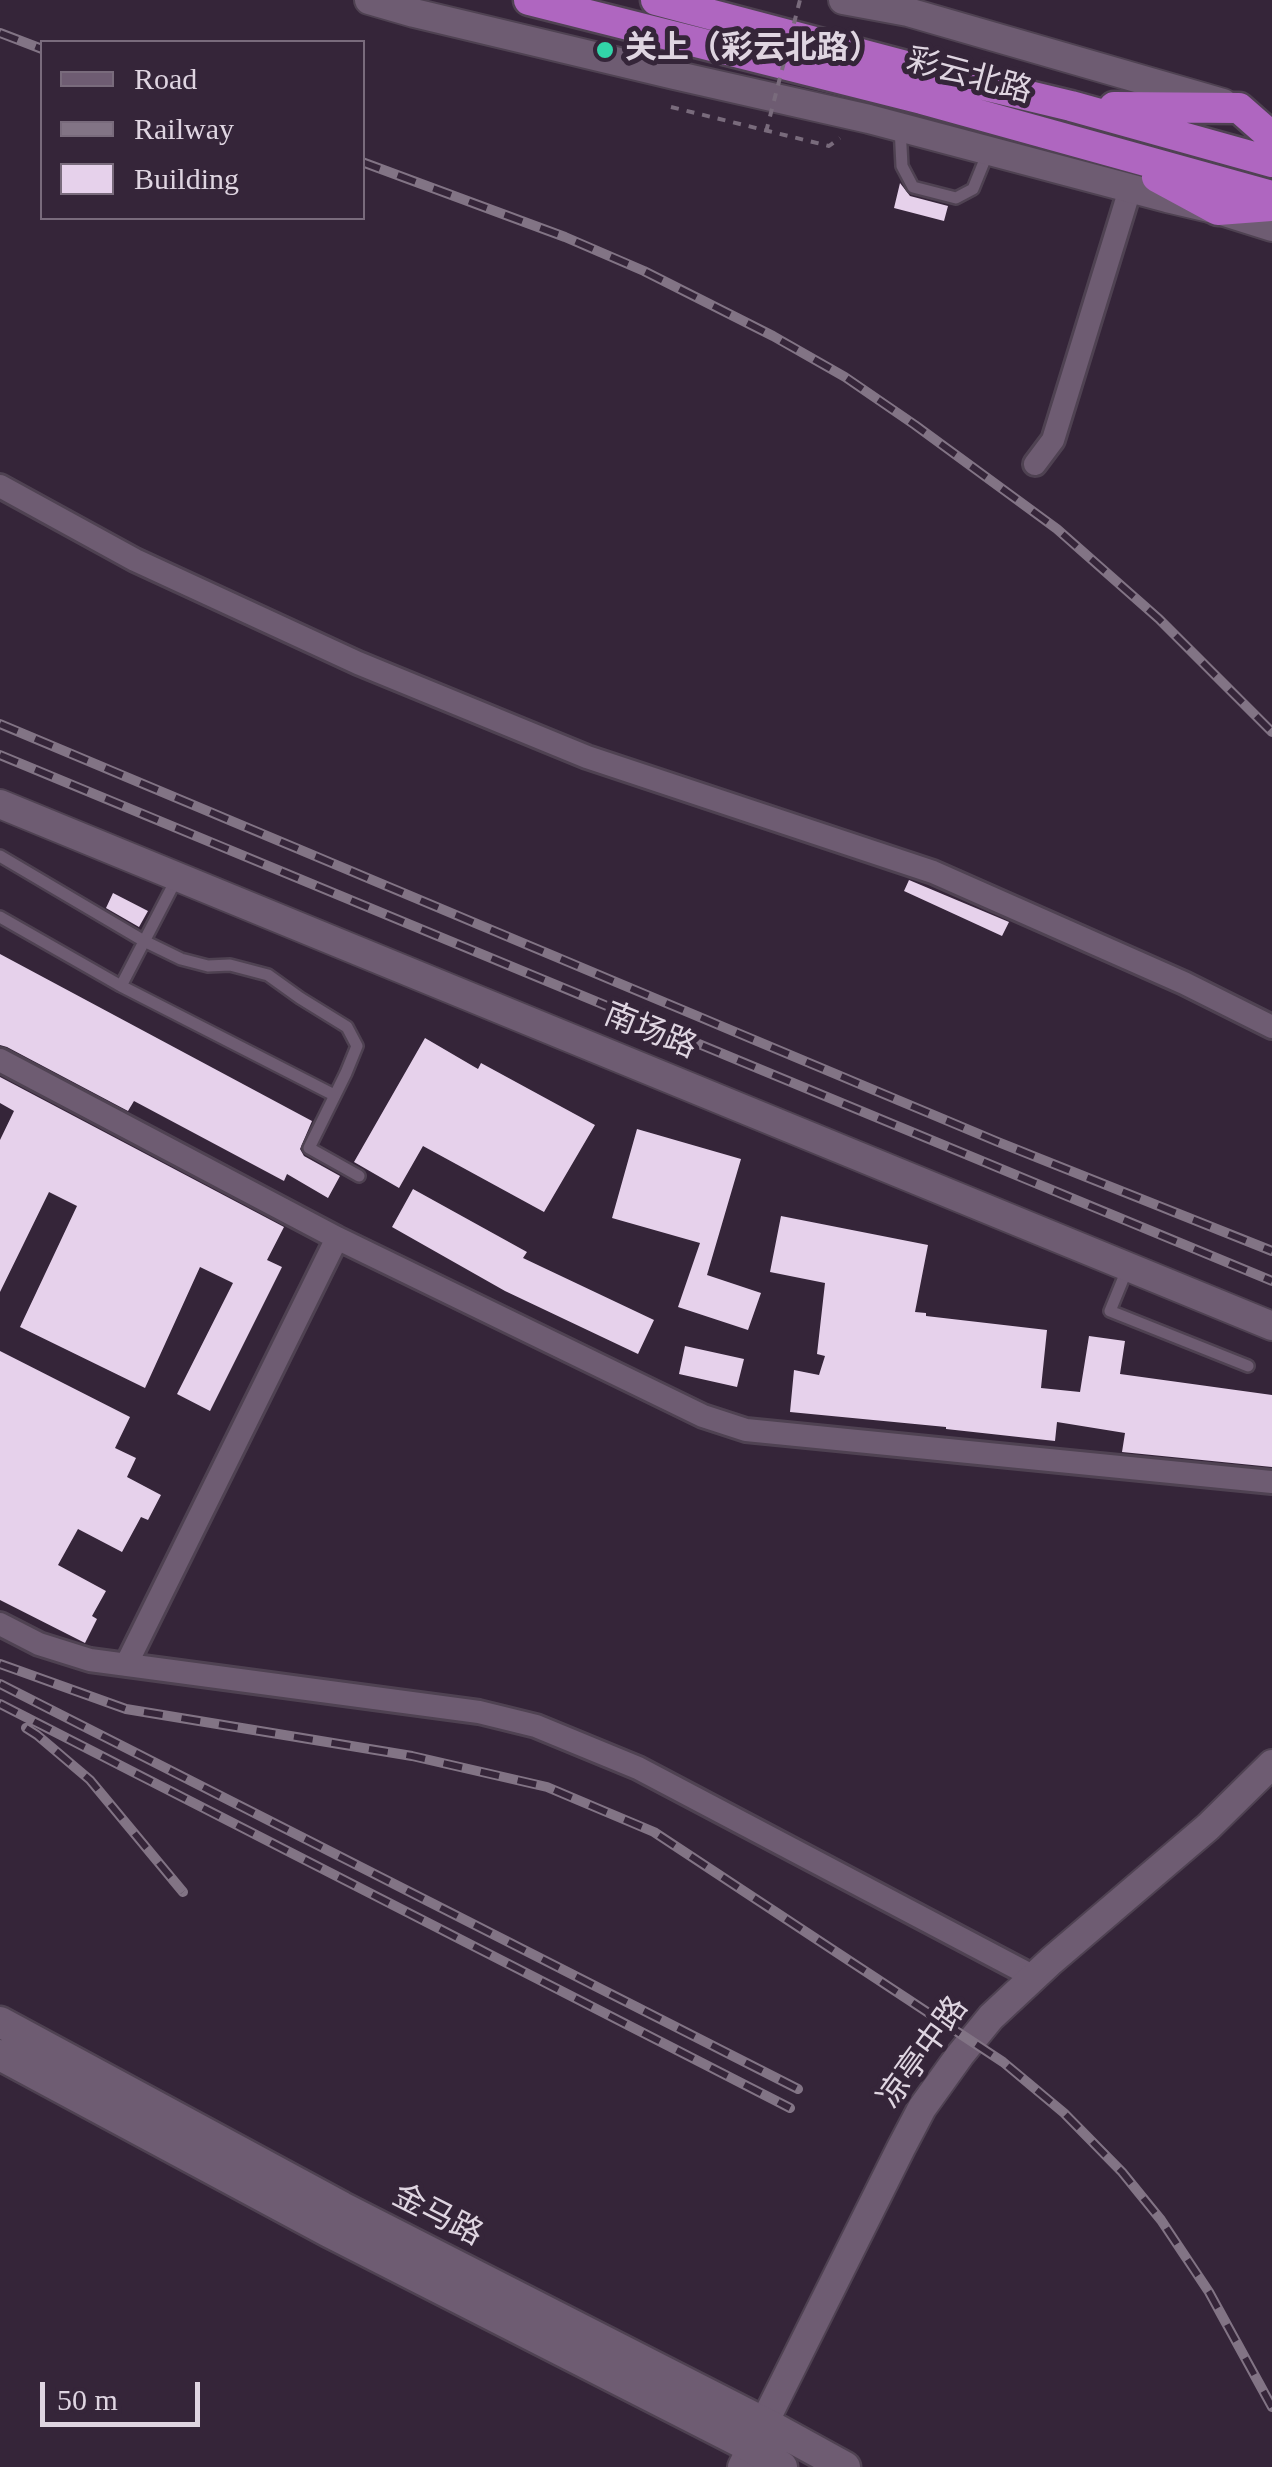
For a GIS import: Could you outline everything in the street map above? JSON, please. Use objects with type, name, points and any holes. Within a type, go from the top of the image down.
[{"type":"highway","name":"彩云北路","points":[[529,0],[922,99],[1272,196]]},
{"type":"highway","name":"彩云北路","points":[[656,0],[1071,106],[1272,162]]},
{"type":"highway","points":[[1071,106],[1240,108],[1272,137]]},
{"type":"highway","points":[[1114,154],[1218,210],[1272,206]]},
{"type":"main road","name":"金马路","points":[[0,2022],[342,2206],[753,2446],[782,2467]]},
{"type":"main road","name":"金马路","points":[[0,2055],[329,2232],[753,2446],[845,2467]]},
{"type":"street","points":[[369,0],[900,127],[1272,227]]},
{"type":"street","points":[[843,0],[919,7],[1272,117]]},
{"type":"street","points":[[1035,464],[1053,440],[1130,188]]},
{"type":"street","points":[[0,486],[135,560],[358,663],[587,757],[934,872],[1184,983],[1272,1027]]},
{"type":"street","name":"南场路","points":[[0,804],[1272,1326]]},
{"type":"street","points":[[0,1060],[337,1238],[704,1416],[746,1430],[1272,1482]]},
{"type":"street","points":[[126,1665],[337,1238]]},
{"type":"street","points":[[0,1624],[39,1644],[90,1660],[479,1712],[536,1726],[638,1768],[1034,1977]]},
{"type":"street","name":"凉亭中路","points":[[753,2446],[900,2148],[922,2108],[981,2029],[1034,1977],[1208,1827],[1272,1764]]},
{"type":"lane","points":[[900,127],[902,166],[913,187],[956,198],[973,188],[988,151]]},
{"type":"lane","points":[[0,856],[144,941],[181,959],[268,975],[347,1027],[356,1046],[309,1148],[359,1176]]},
{"type":"lane","points":[[121,986],[178,876]]},
{"type":"lane","points":[[0,917],[121,986],[334,1095]]},
{"type":"lane","points":[[1128,1267],[1110,1311],[1248,1366]]},
{"type":"path","points":[[766,132],[800,0]]},
{"type":"path","points":[[671,107],[829,146]]},
{"type":"building","points":[[900,183],[910,196],[948,206],[944,221],[894,208]]},
{"type":"building","points":[[909,880],[1009,922],[1002,936],[904,891]]},
{"type":"building","points":[[113,893],[148,911],[139,927],[106,908]]},
{"type":"building","points":[[0,954],[312,1121],[300,1149],[304,1156],[340,1176],[328,1198],[287,1174],[284,1181],[134,1101],[128,1111],[0,1045]]},
{"type":"building","points":[[425,1038],[478,1069],[481,1063],[595,1125],[544,1212],[423,1146],[399,1188],[354,1162]]},
{"type":"building","points":[[0,1077],[284,1227],[267,1260],[282,1267],[210,1411],[177,1394],[233,1283],[200,1267],[145,1388],[20,1327],[77,1206],[49,1192],[0,1292],[0,1140],[14,1111],[0,1103]]},
{"type":"building","points":[[637,1129],[741,1159],[707,1275],[761,1293],[748,1330],[678,1307],[700,1243],[612,1218]]},
{"type":"building","points":[[413,1189],[527,1252],[523,1258],[654,1320],[638,1354],[505,1291],[392,1227]]},
{"type":"building","points":[[781,1216],[928,1245],[915,1312],[1047,1330],[1041,1388],[1080,1392],[1089,1336],[1125,1341],[1120,1374],[1272,1395],[1272,1467],[1122,1452],[1125,1433],[1057,1422],[1055,1441],[790,1412],[794,1370],[819,1375],[825,1356],[817,1354],[825,1283],[770,1272]]},
{"type":"building","points":[[685,1346],[744,1359],[737,1387],[679,1374]]},
{"type":"building","points":[[0,1351],[130,1417],[115,1448],[136,1458],[127,1477],[161,1495],[148,1520],[141,1517],[122,1552],[78,1529],[58,1565],[106,1591],[92,1616],[97,1619],[85,1643],[0,1600]]},
{"type":"railway","points":[[0,33],[40,48]]},
{"type":"railway","points":[[365,163],[565,237],[644,271],[845,377],[1057,529],[1159,619],[1272,732]]},
{"type":"railway","points":[[0,724],[998,1142],[1272,1251]]},
{"type":"railway","points":[[0,755],[1272,1281]]},
{"type":"railway","points":[[0,1664],[126,1709],[412,1756],[547,1787],[654,1832],[1003,2062],[1064,2113],[1122,2172],[1161,2220],[1209,2292],[1272,2407]]},
{"type":"railway","points":[[0,1684],[798,2089]]},
{"type":"railway","points":[[0,1704],[790,2108]]},
{"type":"railway","points":[[26,1728],[90,1780],[183,1892]]},
{"type":"place","name":"关上（彩云北路）","points":[[605,50]]}]
